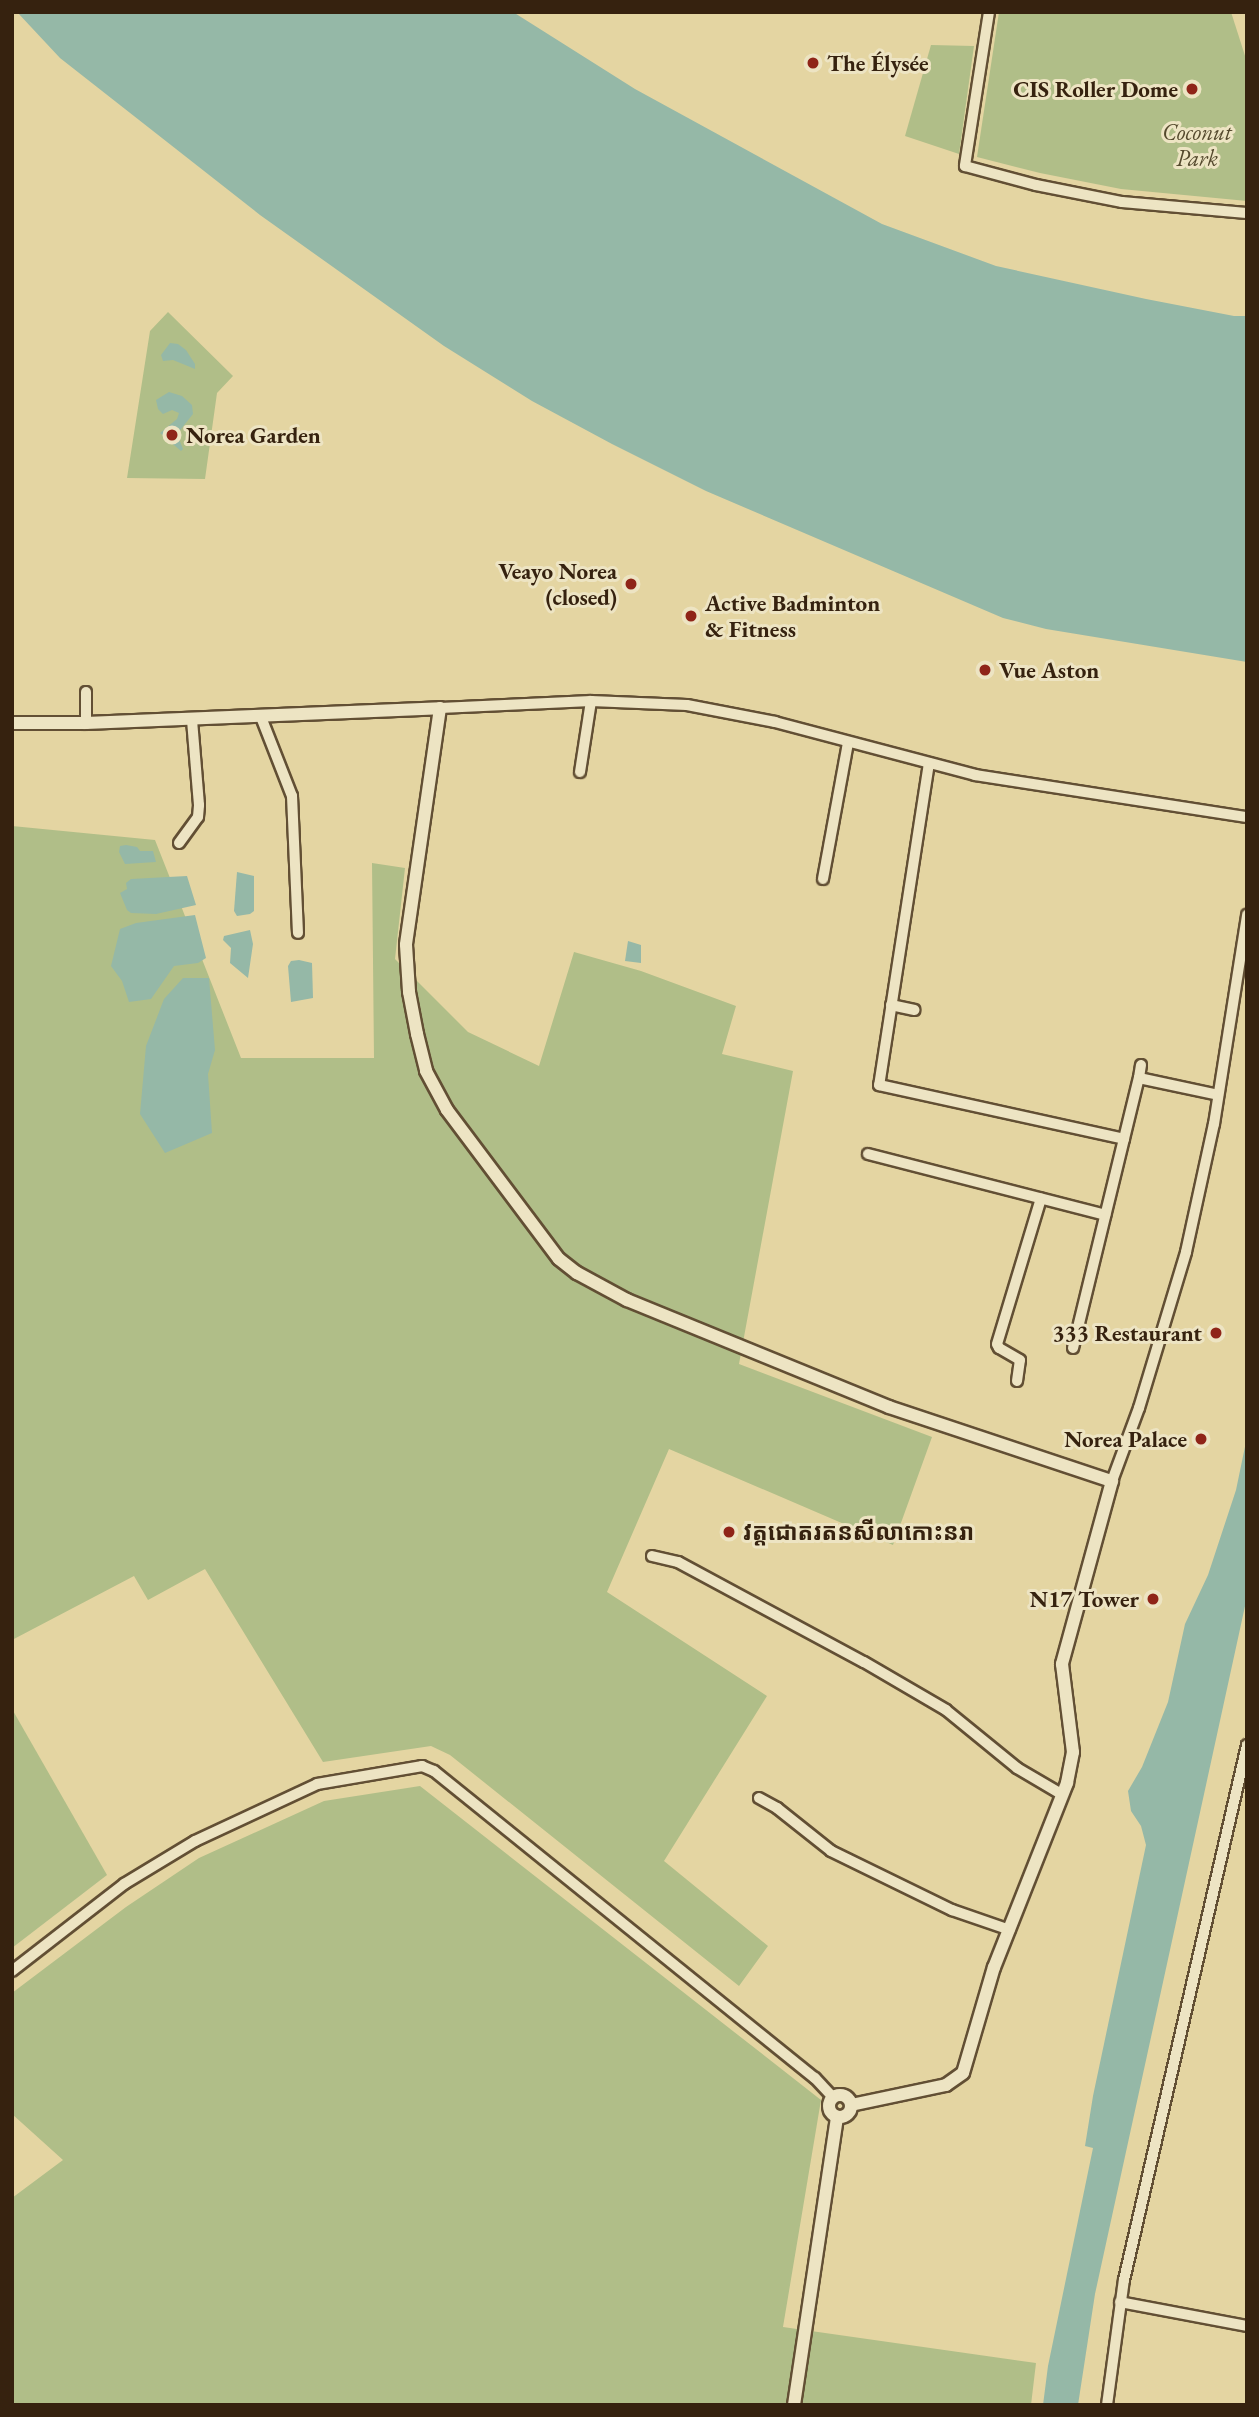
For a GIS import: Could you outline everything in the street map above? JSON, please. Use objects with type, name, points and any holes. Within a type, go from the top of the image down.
[{"type":"street","points":[[989,12],[965,166],[1037,185],[1122,202],[1247,212]]},
{"type":"street","points":[[86,692],[86,723]]},
{"type":"street","points":[[12,723],[261,717],[591,701],[659,703],[712,709],[775,722],[975,775],[1247,817]]},
{"type":"street","points":[[580,772],[591,701]]},
{"type":"street","points":[[440,708],[406,945],[409,992],[417,1034],[426,1071],[447,1110],[551,1249],[578,1273],[627,1300],[889,1407],[1112,1481]]},
{"type":"street","points":[[261,717],[292,796],[298,933]]},
{"type":"street","points":[[179,843],[198,817],[192,719]]},
{"type":"street","points":[[823,879],[848,743]]},
{"type":"street","points":[[929,763],[879,1085],[1124,1139]]},
{"type":"street","points":[[851,2105],[946,2085],[957,2080],[963,2073],[994,1967],[1063,1795],[1073,1752],[1062,1664],[1112,1481],[1174,1296],[1218,1095],[1247,915]]},
{"type":"street","points":[[891,1005],[914,1010]]},
{"type":"street","points":[[1073,1348],[1141,1065]]},
{"type":"street","points":[[1139,1078],[1218,1095]]},
{"type":"street","points":[[868,1154],[1105,1215]]},
{"type":"street","points":[[1017,1381],[1020,1360],[999,1348],[997,1343],[1041,1198]]},
{"type":"street","points":[[652,1556],[678,1562],[874,1668],[946,1710],[1017,1768],[1063,1795]]},
{"type":"street","points":[[1107,2405],[1120,2302],[1247,1745]]},
{"type":"street","points":[[12,1971],[124,1884],[195,1841],[317,1784],[422,1766],[434,1771],[805,2069],[833,2097]]},
{"type":"street","points":[[759,1798],[777,1808],[814,1841],[831,1851],[952,1910],[1010,1930]]},
{"type":"street","points":[[833,2097],[844,2095],[851,2105]]},
{"type":"street","points":[[833,2097],[829,2108],[837,2116]]},
{"type":"street","points":[[837,2116],[846,2115],[851,2105]]},
{"type":"street","points":[[794,2405],[837,2116]]},
{"type":"street","points":[[1120,2302],[1247,2326]]},
{"type":"green space","name":"Coconut Park","points":[[999,12],[1231,12],[1247,62],[1247,201],[1121,189],[977,157]]},
{"type":"green space","points":[[931,45],[974,46],[959,154],[905,136]]},
{"type":"green space","name":"Norea Garden","points":[[168,312],[233,376],[217,393],[205,479],[127,478],[150,331]]},
{"type":"green space","points":[[12,826],[155,840],[241,1058],[374,1058],[372,863],[405,868],[395,959],[468,1032],[539,1066],[574,952],[641,971],[736,1006],[722,1054],[793,1071],[739,1364],[932,1437],[893,1545],[669,1449],[607,1592],[767,1696],[664,1861],[768,1946],[739,1986],[450,1755],[431,1746],[323,1762],[205,1569],[148,1600],[134,1576],[12,1640]]},
{"type":"green space","points":[[12,1709],[107,1875],[12,1948]]},
{"type":"green space","points":[[420,1786],[821,2100],[783,2327],[1036,2363],[1031,2405],[12,2405],[12,2198],[63,2160],[12,2114],[12,1993],[126,1907],[199,1858],[324,1801]]},
{"type":"shaded area","points":[[17,12],[513,12],[635,89],[882,224],[996,266],[1146,299],[1234,316],[1247,316],[1247,662],[1046,629],[1003,618],[706,491],[612,444],[532,401],[444,346],[260,215],[60,58]]},
{"type":"shaded area","points":[[170,343],[178,344],[186,350],[195,364],[195,369],[173,360],[163,361],[161,355]]},
{"type":"shaded area","points":[[169,392],[182,396],[192,405],[193,414],[177,434],[183,449],[181,451],[160,433],[177,419],[179,413],[172,410],[163,414],[158,409],[156,400]]},
{"type":"shaded area","points":[[120,846],[137,847],[140,851],[153,851],[156,862],[125,864],[119,852]]},
{"type":"shaded area","points":[[237,872],[254,876],[254,911],[237,916],[234,911]]},
{"type":"shaded area","points":[[187,876],[196,905],[156,914],[131,913],[120,893],[127,889],[126,883],[131,879]]},
{"type":"shaded area","points":[[195,915],[206,958],[198,963],[174,966],[151,999],[129,1002],[122,981],[111,966],[120,929],[136,923]]},
{"type":"shaded area","points":[[250,930],[253,944],[248,978],[230,963],[231,948],[223,940],[224,936]]},
{"type":"shaded area","points":[[628,941],[641,945],[641,963],[625,961]]},
{"type":"shaded area","points":[[291,961],[312,963],[313,998],[291,1002],[288,966]]},
{"type":"shaded area","points":[[183,978],[209,978],[215,1050],[208,1074],[212,1133],[165,1153],[140,1114],[146,1046],[164,999]]},
{"type":"shaded area","points":[[1247,1437],[1247,1597],[1095,2294],[1078,2405],[1043,2405],[1048,2366],[1093,2148],[1085,2146],[1093,2096],[1146,1845],[1141,1826],[1131,1811],[1128,1791],[1142,1767],[1168,1702],[1185,1624],[1208,1575],[1236,1490]]},
{"type":"place","name":"The Élysée","points":[[813,63]]},
{"type":"place","name":"CIS Roller Dome","points":[[1192,89]]},
{"type":"place","name":"Norea Garden","points":[[172,435]]},
{"type":"place","name":"Veayo Norea (closed)","points":[[631,584]]},
{"type":"place","name":"Active Badminton & Fitness","points":[[691,616]]},
{"type":"place","name":"Vue Aston","points":[[985,670]]},
{"type":"place","name":"333 Restaurant","points":[[1216,1333]]},
{"type":"place","name":"Norea Palace","points":[[1201,1439]]},
{"type":"place","name":"វត្តជោតរតនសីលាកោះនរា","points":[[729,1532]]},
{"type":"place","name":"N17 Tower","points":[[1153,1599]]}]
